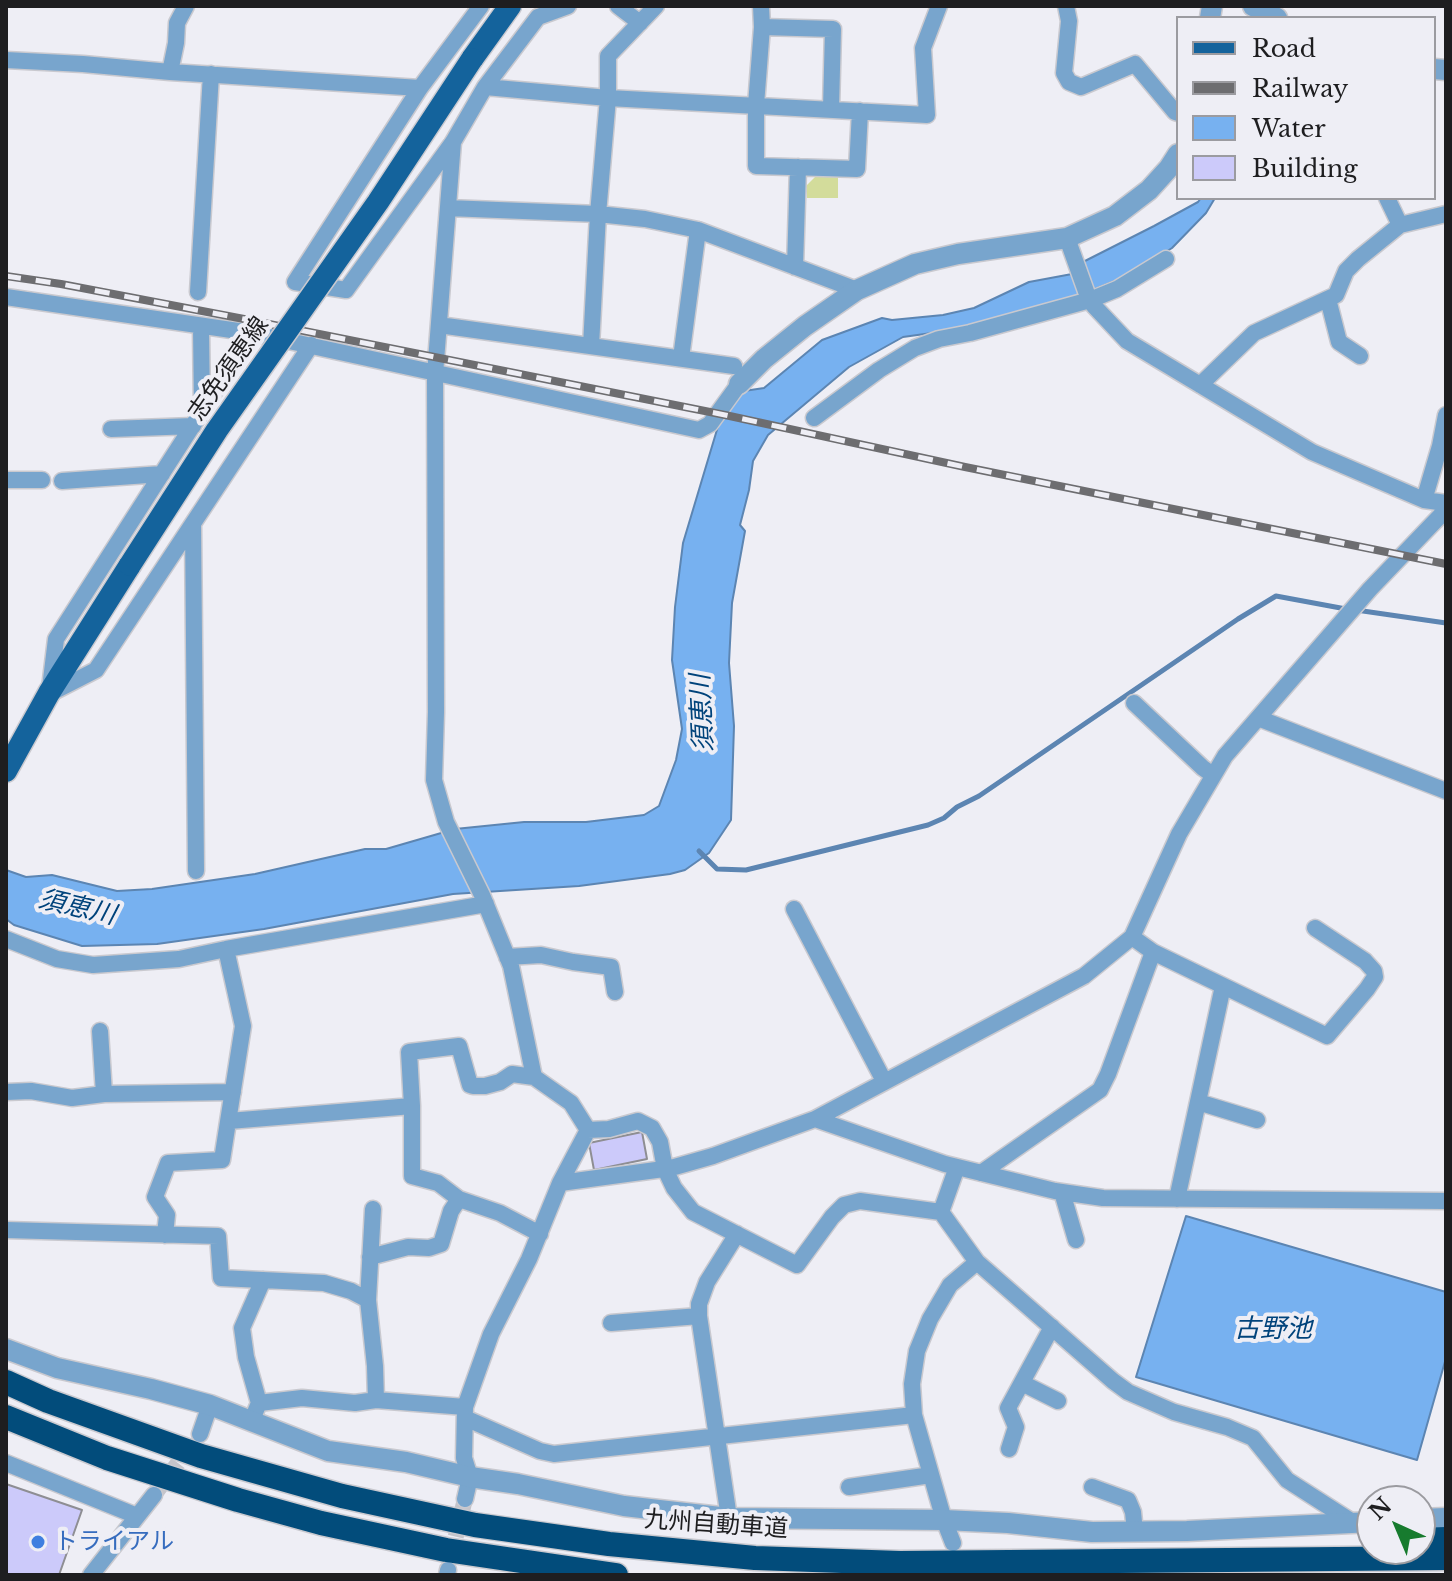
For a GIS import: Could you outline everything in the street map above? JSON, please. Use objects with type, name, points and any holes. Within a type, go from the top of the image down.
[{"type":"highway","name":"九州自動車道","points":[[6,1382],[48,1401],[201,1456],[342,1496],[475,1525],[609,1544],[755,1558],[900,1563],[1446,1558]]},
{"type":"highway","points":[[6,1417],[107,1458],[321,1523],[446,1550],[616,1575]]},
{"type":"highway","points":[[1221,1561],[1356,1545]]},
{"type":"main road","name":"志免須恵線","points":[[6,771],[49,693],[217,430],[378,202],[510,6]]},
{"type":"street","points":[[170,72],[177,23],[186,6]]},
{"type":"street","points":[[481,6],[420,88],[295,282],[346,290],[453,142],[485,87],[538,17],[568,6]]},
{"type":"street","points":[[618,6],[640,23]]},
{"type":"street","points":[[591,346],[608,98],[608,56],[656,6]]},
{"type":"street","points":[[761,6],[756,166],[857,169],[860,111]]},
{"type":"street","points":[[485,87],[608,98],[927,115],[923,48],[939,6]]},
{"type":"street","points":[[1066,6],[1069,21],[1064,73],[1069,82],[1081,87],[1135,64],[1176,112]]},
{"type":"street","points":[[1253,6],[1273,16]]},
{"type":"street","points":[[762,27],[833,29],[831,109]]},
{"type":"street","points":[[6,60],[420,88]]},
{"type":"street","points":[[198,292],[211,74]]},
{"type":"street","points":[[453,142],[435,374],[434,780],[446,822],[484,899],[511,966],[534,1077]]},
{"type":"street","points":[[6,297],[252,333],[699,430],[710,424],[737,375],[764,359],[857,290],[915,264],[958,254],[1068,243],[1115,216],[1149,190],[1176,157]]},
{"type":"street","points":[[795,267],[798,167]]},
{"type":"street","points":[[1388,200],[1400,225]]},
{"type":"street","points":[[448,208],[645,219],[698,230],[857,290]]},
{"type":"street","points":[[1200,385],[1254,333],[1336,295],[1346,271],[1400,225],[1446,214]]},
{"type":"street","points":[[681,358],[698,230]]},
{"type":"street","points":[[560,1183],[665,1169],[713,1156],[815,1119],[1084,976],[1132,937],[1179,834],[1225,756],[1370,589],[1441,515],[1446,503],[1424,500],[1312,452],[1127,341],[1088,297],[1068,243]]},
{"type":"street","points":[[814,418],[879,370],[915,348],[1088,297],[1136,278],[1166,259]]},
{"type":"street","points":[[1328,299],[1339,342],[1360,356]]},
{"type":"street","points":[[439,325],[681,358],[737,375]]},
{"type":"street","points":[[197,419],[201,327]]},
{"type":"street","points":[[49,693],[56,639],[252,333]]},
{"type":"street","points":[[49,693],[96,670],[311,345]]},
{"type":"street","points":[[1424,500],[1446,415]]},
{"type":"street","points":[[111,429],[197,419]]},
{"type":"street","points":[[62,481],[162,474]]},
{"type":"street","points":[[6,480],[42,480]]},
{"type":"street","points":[[193,523],[196,871]]},
{"type":"street","points":[[1134,703],[1213,775]]},
{"type":"street","points":[[1258,718],[1446,791]]},
{"type":"street","points":[[6,939],[57,959],[93,965],[179,959],[484,899]]},
{"type":"street","points":[[794,909],[884,1081]]},
{"type":"street","points":[[1132,937],[1153,952],[1327,1036],[1375,977],[1365,961],[1315,928]]},
{"type":"street","points":[[165,1235],[167,1215],[155,1197],[168,1163],[222,1160],[243,1026],[226,949]]},
{"type":"street","points":[[981,1173],[1100,1090],[1153,952]]},
{"type":"street","points":[[507,957],[541,955],[611,967],[615,992]]},
{"type":"street","points":[[1177,1199],[1223,986]]},
{"type":"street","points":[[100,1031],[104,1094]]},
{"type":"street","points":[[540,1234],[500,1213],[459,1199],[438,1183],[412,1176],[409,1052],[459,1046],[470,1085],[473,1086],[500,1082],[512,1074],[534,1077],[571,1103],[588,1130]]},
{"type":"street","points":[[6,1092],[31,1091],[72,1098],[104,1094],[233,1092]]},
{"type":"street","points":[[1198,1102],[1257,1120]]},
{"type":"street","points":[[229,1121],[412,1106]]},
{"type":"street","points":[[815,1119],[957,1167],[1062,1192],[1103,1198],[1446,1201]]},
{"type":"street","points":[[588,1130],[609,1129],[638,1121],[652,1128],[660,1142],[665,1169],[674,1188],[693,1212],[797,1265],[844,1205],[860,1201],[941,1212],[977,1262],[1113,1381],[1128,1392],[1174,1412],[1253,1438],[1287,1480],[1356,1518]]},
{"type":"street","points":[[465,1499],[470,1477],[464,1458],[465,1413],[491,1334],[516,1287],[560,1183],[588,1130]]},
{"type":"street","points":[[941,1212],[957,1167]]},
{"type":"street","points":[[1062,1192],[1076,1240]]},
{"type":"street","points":[[370,1257],[408,1247],[429,1248],[441,1244],[451,1211],[459,1199]]},
{"type":"street","points":[[373,1209],[368,1300],[376,1400]]},
{"type":"street","points":[[6,1230],[218,1236],[221,1278],[324,1283],[368,1300]]},
{"type":"street","points":[[729,1518],[699,1304],[707,1282],[737,1234]]},
{"type":"street","points":[[953,1543],[914,1415],[912,1384],[917,1351],[930,1319],[950,1285],[977,1262]]},
{"type":"street","points":[[255,1413],[242,1328],[263,1280]]},
{"type":"street","points":[[611,1323],[699,1316]]},
{"type":"street","points":[[1009,1449],[1016,1427],[1008,1408],[1052,1327]]},
{"type":"street","points":[[6,1349],[57,1368],[255,1413],[328,1451],[406,1462],[624,1506],[729,1518],[944,1520],[1092,1532],[1187,1531],[1356,1522]]},
{"type":"street","points":[[1022,1383],[1058,1401]]},
{"type":"street","points":[[255,1413],[302,1398],[355,1403],[376,1400],[465,1413],[540,1451],[554,1454],[914,1415]]},
{"type":"street","points":[[200,1434],[210,1405]]},
{"type":"street","points":[[6,1463],[137,1516]]},
{"type":"street","points":[[849,1487],[931,1475]]},
{"type":"street","points":[[1092,1487],[1128,1500],[1135,1532]]},
{"type":"street","points":[[91,1575],[154,1495]]},
{"type":"green space","points":[[815,177],[838,177],[838,198],[807,198],[806,186]]},
{"type":"water","name":"須恵川","points":[[1214,200],[1206,213],[1172,248],[1132,274],[1078,296],[1006,317],[903,337],[849,367],[768,435],[753,461],[740,525],[745,531],[732,603],[729,663],[734,726],[731,820],[709,853],[685,870],[579,886],[453,894],[264,929],[157,944],[82,946],[14,925],[6,919],[6,870],[26,877],[52,875],[117,891],[152,889],[255,874],[365,849],[386,849],[455,829],[524,822],[586,822],[644,815],[659,806],[676,760],[682,729],[672,660],[683,543],[719,423],[744,391],[764,388],[822,340],[882,318],[892,320],[943,315],[974,308],[1029,282],[1072,274],[1079,264],[1198,202]]},
{"type":"water","name":"古野池","points":[[1186,1216],[1446,1292],[1446,1358],[1417,1460],[1136,1377]]},
{"type":"building","points":[[642,1132],[647,1159],[594,1170],[589,1143]]},
{"type":"building","name":"トライアル","points":[[6,1484],[82,1510],[59,1575],[6,1575]]},
{"type":"waterway","points":[[699,851],[717,869],[746,870],[928,825],[979,796],[1276,596],[1346,609]]},
{"type":"waterway","points":[[1356,610],[1446,623]]},
{"type":"tunnel","points":[[154,1495],[200,1434]]},
{"type":"tunnel","points":[[450,1560],[465,1499]]},
{"type":"railway","points":[[6,276],[244,319],[725,415],[1446,564]]},
{"type":"place","name":"トライアル","points":[[38,1542]]}]
